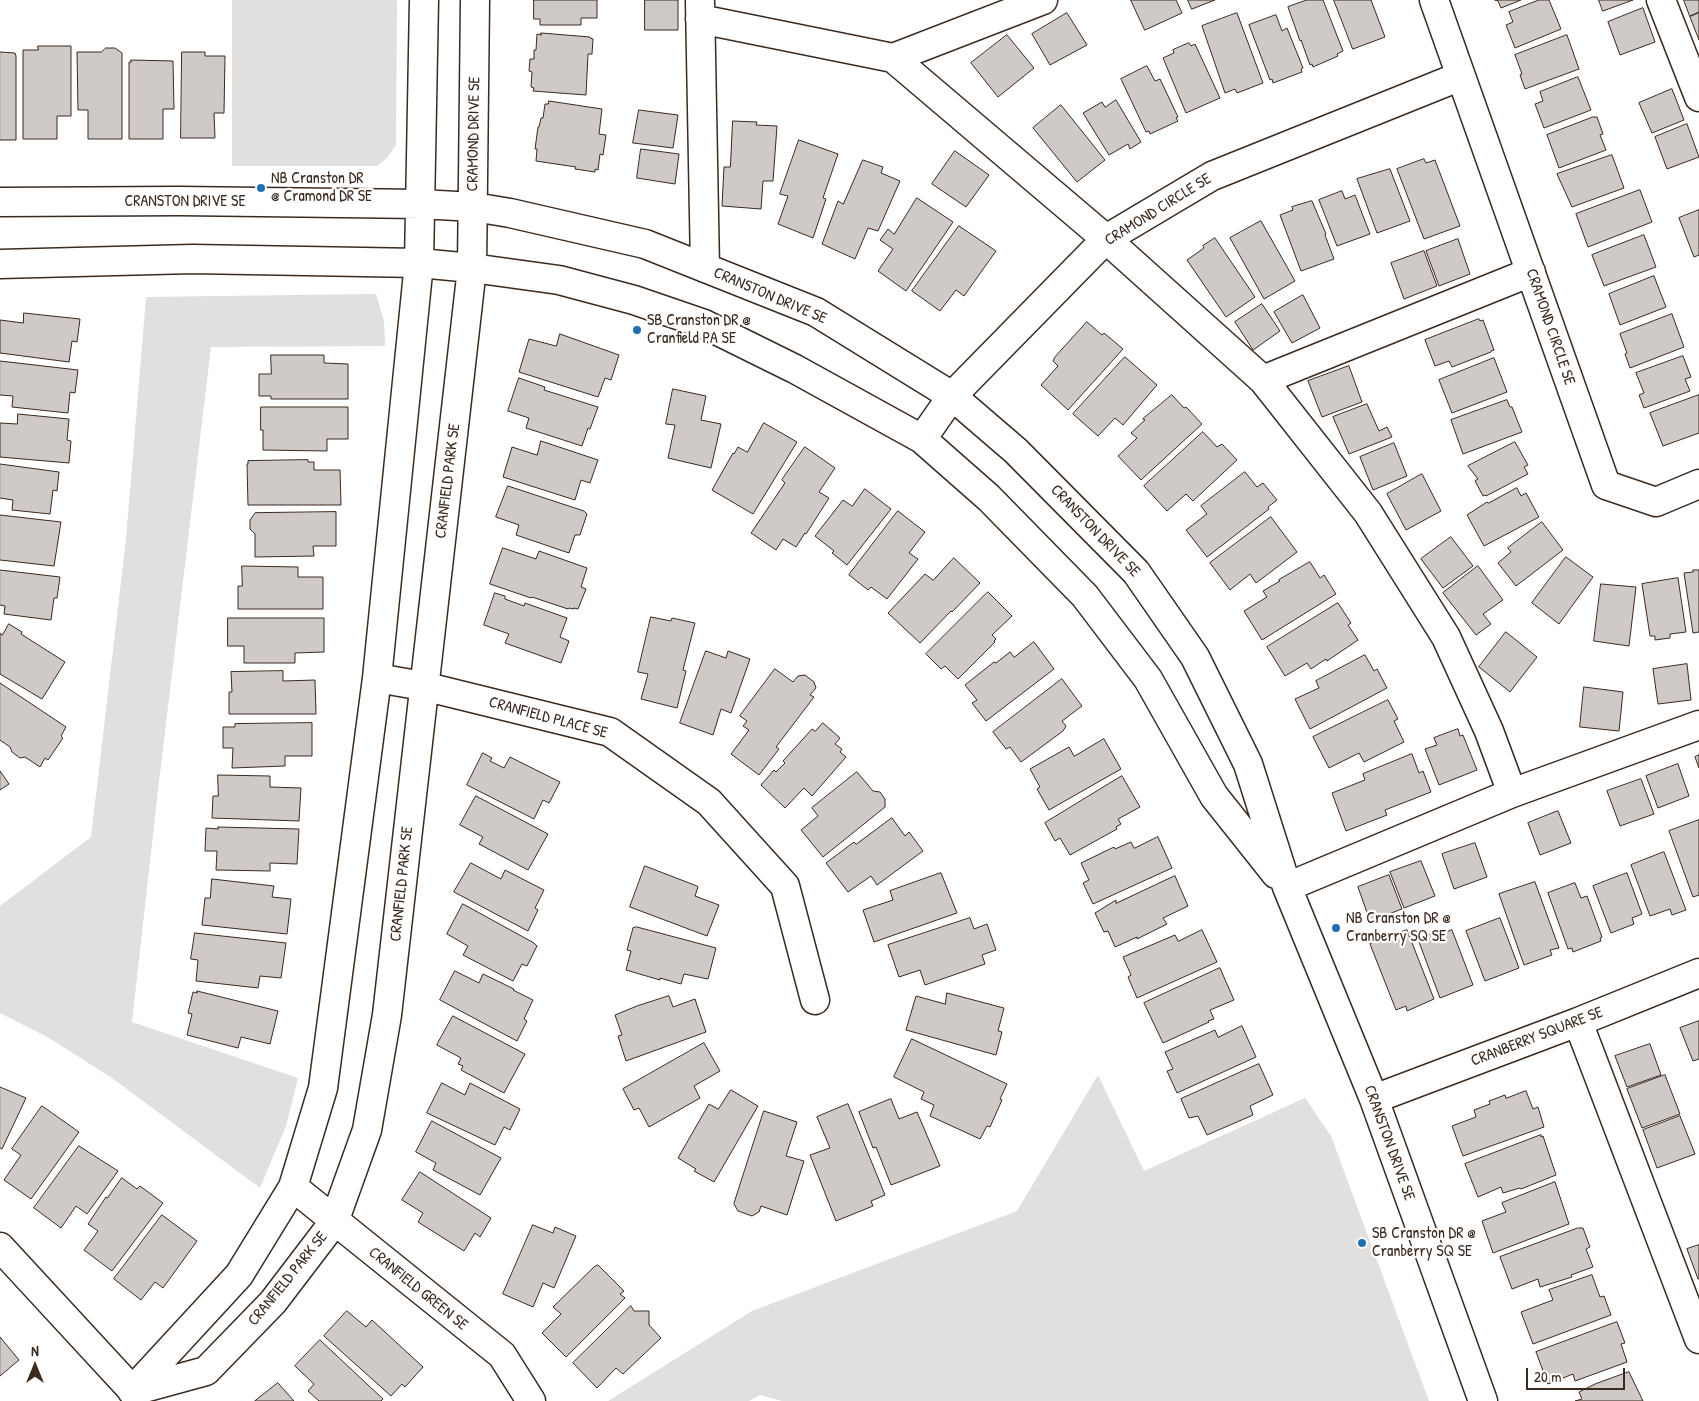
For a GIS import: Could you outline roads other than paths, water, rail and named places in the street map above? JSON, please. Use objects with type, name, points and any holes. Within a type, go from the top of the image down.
[{"type":"street","points":[[0,1247],[126,1396],[239,1275],[293,1187],[323,1088],[377,678],[419,263],[424,0]]},
{"type":"street","name":"CRAMOND DRIVE SE","points":[[472,268],[476,0]]},
{"type":"street","points":[[893,58],[1043,0]]},
{"type":"street","name":"CRAMOND CIRCLE SE","points":[[1434,0],[1606,485],[1656,502],[1699,484]]},
{"type":"street","points":[[1661,0],[1699,97]]},
{"type":"street","points":[[705,268],[700,10],[893,58],[1106,239],[1263,380],[1368,513],[1446,637],[1488,731],[1512,793]]},
{"type":"street","name":"CRAMOND CIRCLE SE","points":[[922,439],[952,396],[1106,239],[1212,176],[1461,76]]},
{"type":"street","name":"CRANSTON DRIVE SE","points":[[0,202],[180,201],[421,204],[474,207],[510,213],[645,244],[816,312],[952,396],[1016,451],[1136,572],[1195,657],[1248,764],[1287,887],[1374,1099],[1483,1401]]},
{"type":"street","name":"CRANSTON DRIVE SE","points":[[0,264],[192,259],[419,263],[559,280],[634,300],[704,324],[795,369],[922,439],[989,498],[1085,596],[1148,679],[1214,796],[1287,887]]},
{"type":"street","name":"CRANFIELD PARK SE","points":[[126,1396],[206,1371],[273,1302],[334,1222],[366,1130],[387,1015],[472,268]]},
{"type":"street","points":[[1263,380],[1531,272]]},
{"type":"street","name":"CRANFIELD PLACE SE","points":[[377,678],[424,686],[610,732],[709,802],[786,886],[815,1000]]},
{"type":"street","points":[[1287,887],[1512,793],[1699,725]]},
{"type":"street","name":"CRANBERRY SQUARE SE","points":[[1374,1099],[1578,1022],[1699,973]]},
{"type":"street","points":[[1578,1022],[1699,1339]]},
{"type":"street","name":"CRANFIELD GREEN SE","points":[[293,1187],[334,1222],[502,1355],[531,1401]]},
{"type":"place","name":"NB Cranston DR @ Cramond DR SE","points":[[261,188]]},
{"type":"place","name":"SB Cranston DR @ Cranfield PA SE","points":[[637,330]]},
{"type":"place","name":"NB Cranston DR @ Cranberry SQ SE","points":[[1336,928]]},
{"type":"place","name":"SB Cranston DR @ Cranberry SQ SE","points":[[1362,1243]]}]
